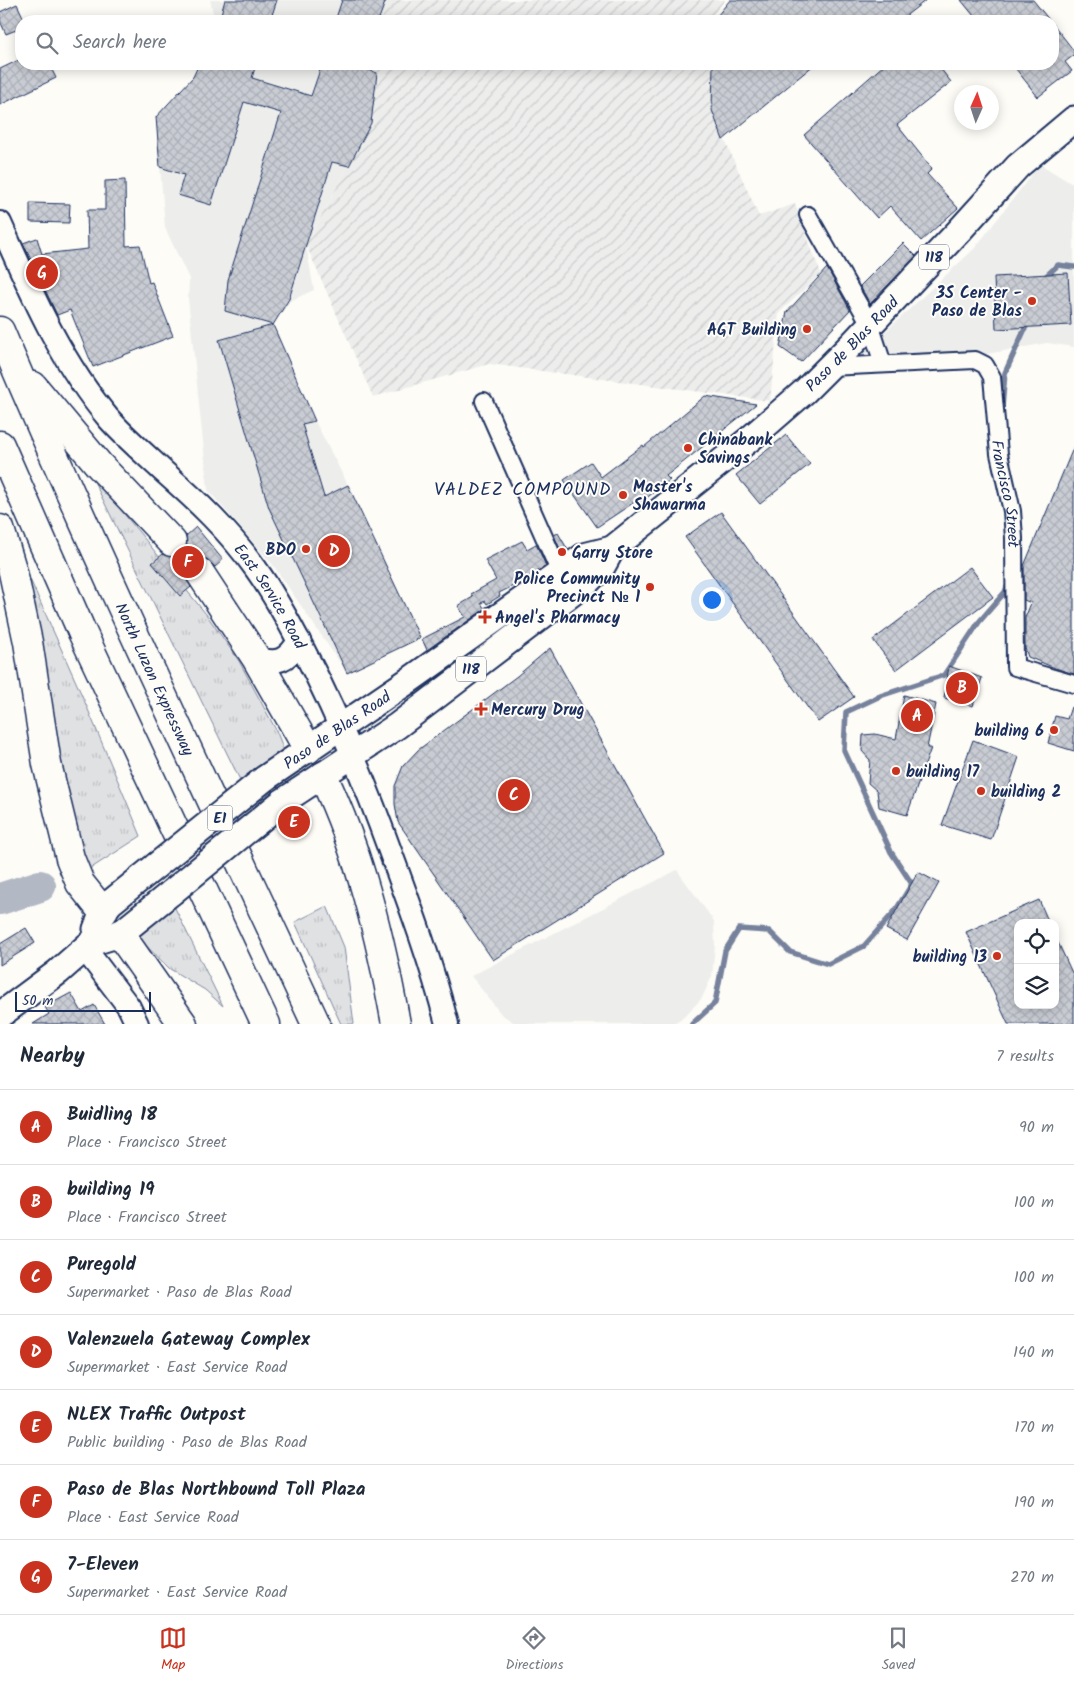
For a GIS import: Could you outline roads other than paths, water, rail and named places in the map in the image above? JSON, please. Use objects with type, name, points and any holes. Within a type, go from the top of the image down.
[{"type":"highway","points":[[0,320],[29,380],[99,465],[172,542]]},
{"type":"highway","name":"North Luzon Expressway","points":[[0,331],[120,603],[316,1024]]},
{"type":"highway","points":[[0,445],[82,632],[266,1024]]},
{"type":"highway","points":[[0,529],[13,572],[28,642],[47,764],[70,858],[80,882],[103,912]]},
{"type":"highway","points":[[200,573],[256,658],[308,749]]},
{"type":"highway","points":[[323,776],[333,796],[368,897],[396,1024]]},
{"type":"highway","points":[[120,934],[184,1024]]},
{"type":"main road","name":"Paso de Blas Road","points":[[0,1015],[58,972],[88,946],[120,934],[282,802],[397,726],[588,581],[602,567],[612,549],[784,410],[829,367],[958,232],[1018,166],[1074,120]]},
{"type":"main road","name":"East Service Road","points":[[0,224],[42,315],[68,363],[89,393],[110,420],[193,498],[234,541],[255,567],[274,596],[299,641],[354,755],[421,936],[447,1024]]},
{"type":"main road","name":"Paso de Blas Road","points":[[88,946],[103,912],[110,903],[264,779],[341,728],[584,556],[612,549]]},
{"type":"main road","points":[[256,658],[268,662],[281,660],[292,653],[299,641]]},
{"type":"main road","points":[[308,749],[323,776]]},
{"type":"main road","points":[[103,912],[120,934]]},
{"type":"main road","points":[[88,946],[129,1007],[137,1024]]},
{"type":"street","points":[[808,215],[870,324],[883,364]]},
{"type":"street","name":"Francisco Street","points":[[829,367],[975,360],[984,365],[992,377],[999,454],[1012,511],[1015,667],[1074,684]]},
{"type":"street","points":[[484,401],[560,573]]},
{"type":"waterway","points":[[1044,278],[1058,265],[1074,267]]},
{"type":"waterway","points":[[1002,407],[1005,373],[1028,322]]},
{"type":"waterway","points":[[692,1024],[715,1003],[725,951],[739,929],[769,931],[790,952],[828,964],[864,946],[896,910],[912,884],[891,852],[844,750],[846,712],[880,696],[944,675],[979,622],[1005,592],[1009,582]]},
{"type":"waterway","points":[[0,899],[40,886]]},
{"type":"tunnel","points":[[172,542],[200,573]]},
{"type":"place","name":"7-Eleven","points":[[42,273]]},
{"type":"place","name":"3S Center - Paso de Blas","points":[[1032,301]]},
{"type":"place","name":"AGT Building","points":[[807,329]]},
{"type":"place","name":"Chinabank Savings","points":[[688,448]]},
{"type":"place","name":"Master's Shawarma","points":[[623,495]]},
{"type":"place","name":"BDO","points":[[306,549]]},
{"type":"place","name":"Valenzuela Gateway Complex","points":[[334,551]]},
{"type":"place","name":"Garry Store","points":[[562,552]]},
{"type":"place","name":"Paso de Blas Northbound Toll Plaza","points":[[188,562]]},
{"type":"place","name":"Police Community Precinct № 1","points":[[650,587]]},
{"type":"place","name":"Angel's Pharmacy","points":[[485,617]]},
{"type":"place","name":"building 19","points":[[962,688]]},
{"type":"place","name":"Mercury Drug","points":[[481,709]]},
{"type":"place","name":"Buidling 18","points":[[917,716]]},
{"type":"place","name":"building 6","points":[[1054,730]]},
{"type":"place","name":"building 17","points":[[896,771]]},
{"type":"place","name":"building 2","points":[[981,791]]},
{"type":"place","name":"Puregold","points":[[514,795]]},
{"type":"place","name":"NLEX Traffic Outpost","points":[[294,822]]},
{"type":"place","name":"building 13","points":[[997,956]]},
{"type":"district","name":"VALDEZ COMPOUND","points":[[523,489]]}]
